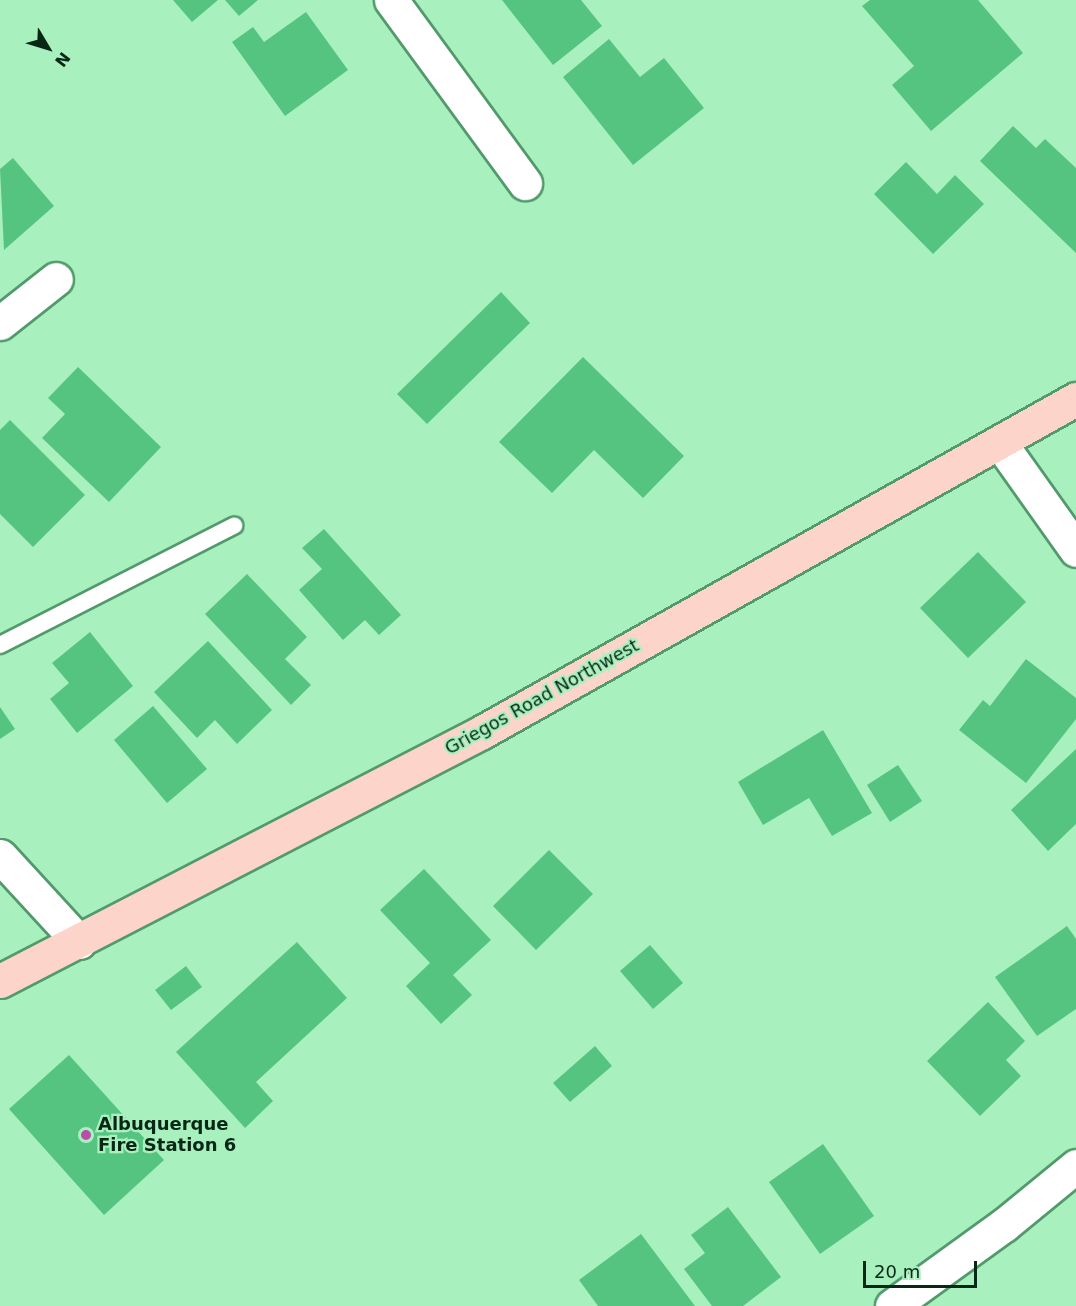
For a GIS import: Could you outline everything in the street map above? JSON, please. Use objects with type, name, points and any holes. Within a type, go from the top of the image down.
[{"type":"main road","name":"Griegos Road Northwest","points":[[0,981],[482,732],[1076,399]]},
{"type":"street","points":[[391,0],[525,183]]},
{"type":"street","points":[[0,323],[56,279]]},
{"type":"street","points":[[1000,443],[1076,550]]},
{"type":"street","points":[[0,856],[79,942]]},
{"type":"street","points":[[892,1306],[1004,1225],[1076,1166]]},
{"type":"lane","points":[[0,645],[234,526]]},
{"type":"building","points":[[173,0],[218,0],[192,22]]},
{"type":"building","points":[[225,0],[258,0],[239,16]]},
{"type":"building","points":[[502,0],[581,0],[602,26],[553,65]]},
{"type":"building","points":[[870,0],[978,0],[1023,53],[931,131],[892,85],[914,66],[862,6]]},
{"type":"building","points":[[306,12],[348,70],[285,116],[232,42],[253,27],[264,42]]},
{"type":"building","points":[[609,39],[640,77],[664,58],[704,108],[633,165],[563,77]]},
{"type":"building","points":[[1013,126],[1036,148],[1045,139],[1076,168],[1076,253],[980,161]]},
{"type":"building","points":[[13,158],[54,206],[4,250],[0,169]]},
{"type":"building","points":[[906,162],[937,194],[955,175],[984,204],[933,254],[874,194]]},
{"type":"building","points":[[501,292],[530,323],[427,424],[397,394]]},
{"type":"building","points":[[583,357],[684,456],[643,498],[594,450],[552,493],[499,442]]},
{"type":"building","points":[[78,367],[161,447],[109,502],[42,438],[65,414],[48,398]]},
{"type":"building","points":[[10,420],[85,495],[33,547],[0,514],[0,430]]},
{"type":"building","points":[[324,529],[401,615],[379,635],[365,620],[343,640],[299,590],[322,569],[302,548]]},
{"type":"building","points":[[978,552],[1026,602],[968,658],[920,608]]},
{"type":"building","points":[[247,574],[307,637],[285,659],[311,685],[291,705],[205,614]]},
{"type":"building","points":[[90,632],[133,686],[77,733],[50,699],[69,683],[52,663]]},
{"type":"building","points":[[208,641],[272,710],[237,744],[215,720],[197,738],[154,692]]},
{"type":"building","points":[[1026,659],[1076,698],[1076,719],[1026,783],[959,730],[983,700],[990,706]]},
{"type":"building","points":[[153,706],[207,769],[167,803],[114,740]]},
{"type":"building","points":[[0,707],[15,729],[0,739]]},
{"type":"building","points":[[823,730],[872,813],[832,836],[809,798],[763,825],[738,782]]},
{"type":"building","points":[[1076,749],[1076,824],[1048,851],[1011,810]]},
{"type":"building","points":[[898,765],[922,801],[890,822],[867,785]]},
{"type":"building","points":[[549,850],[593,894],[536,950],[493,906]]},
{"type":"building","points":[[424,869],[491,940],[453,975],[472,995],[441,1024],[406,986],[430,963],[380,910]]},
{"type":"building","points":[[1067,926],[1076,939],[1076,1009],[1037,1036],[995,977]]},
{"type":"building","points":[[297,942],[347,998],[256,1082],[273,1101],[245,1128],[176,1052]]},
{"type":"building","points":[[650,945],[683,983],[653,1009],[620,971]]},
{"type":"building","points":[[186,966],[202,987],[171,1010],[155,990]]},
{"type":"building","points":[[988,1002],[1025,1041],[1006,1060],[1021,1076],[980,1116],[927,1061]]},
{"type":"building","points":[[595,1046],[612,1066],[570,1102],[553,1083]]},
{"type":"building","name":"Albuquerque Fire Station 6","points":[[69,1055],[164,1160],[104,1215],[9,1109]]},
{"type":"building","points":[[823,1144],[874,1216],[820,1254],[769,1182]]},
{"type":"building","points":[[728,1207],[781,1277],[743,1306],[712,1306],[684,1269],[705,1253],[691,1235]]},
{"type":"building","points":[[641,1234],[695,1306],[598,1306],[579,1280]]},
{"type":"place","name":"Albuquerque Fire Station 6","points":[[86,1135]]}]
